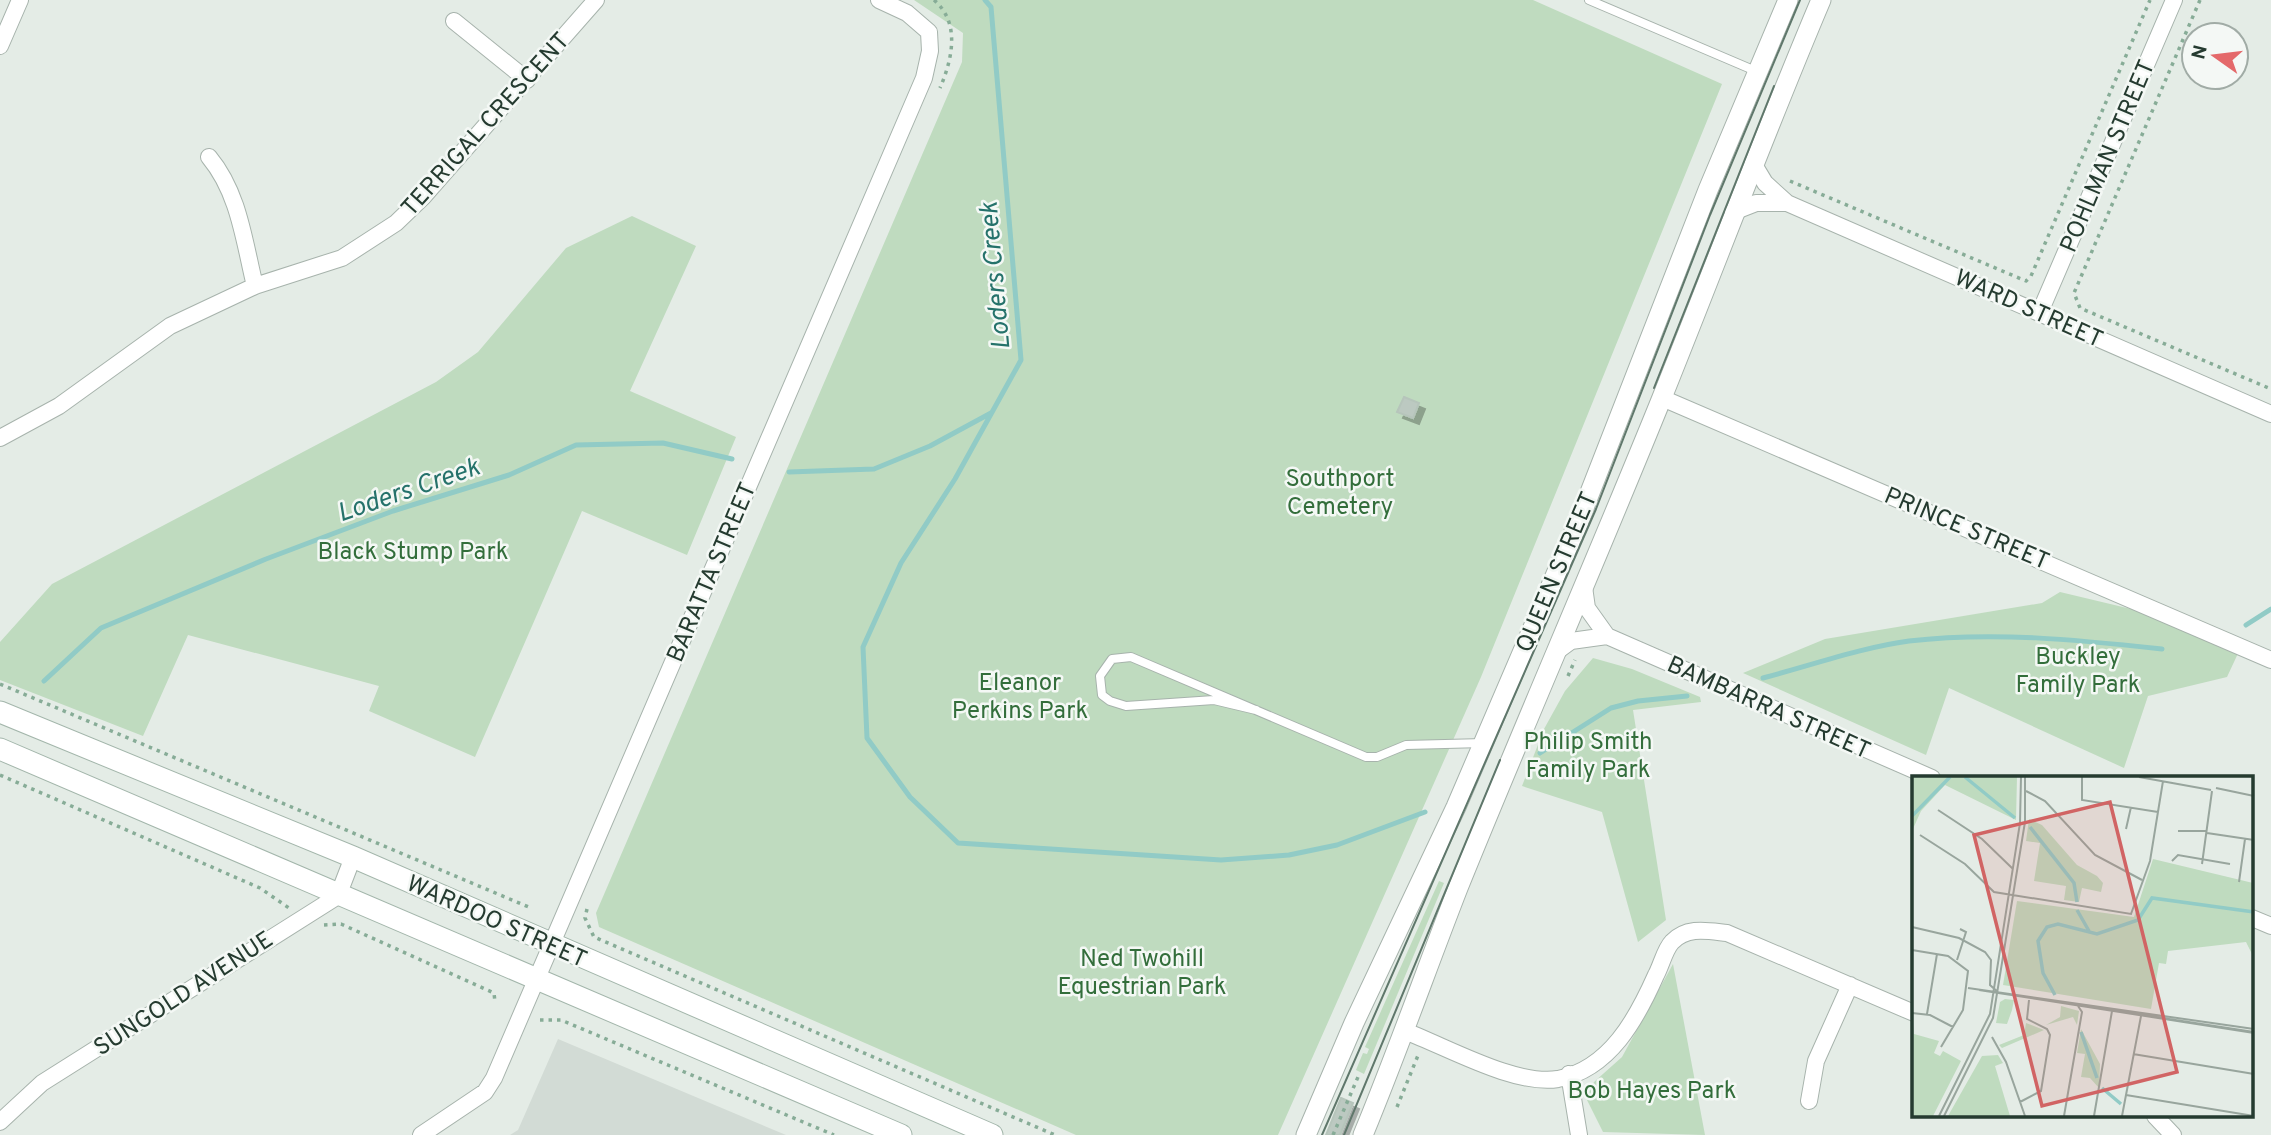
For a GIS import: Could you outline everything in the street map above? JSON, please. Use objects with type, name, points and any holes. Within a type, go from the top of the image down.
[{"type":"main road","name":"WARDOO STREET","points":[[0,712],[353,857],[992,1135]]},
{"type":"main road","name":"WARDOO STREET","points":[[0,749],[901,1135]]},
{"type":"street","points":[[0,46],[19,0]]},
{"type":"street","name":"TERRIGAL CRESCENT","points":[[0,438],[59,406],[170,327],[256,286],[342,258],[396,223],[423,197],[596,0]]},
{"type":"street","name":"BARATTA STREET","points":[[421,1135],[485,1092],[494,1078],[923,78],[930,51],[929,33],[907,13],[879,0]]},
{"type":"street","name":"QUEEN STREET","points":[[1306,1135],[1354,1023],[1484,743],[1584,506],[1788,0]]},
{"type":"street","name":"QUEEN STREET","points":[[1363,1135],[1416,1035],[1451,906],[1662,398],[1733,212],[1821,0]]},
{"type":"street","name":"POHLMAN STREET","points":[[2040,312],[2174,0]]},
{"type":"street","points":[[454,21],[527,80]]},
{"type":"street","points":[[209,157],[232,191],[256,286]]},
{"type":"street","name":"WARD STREET","points":[[1753,163],[1765,183],[1787,203],[2271,414]]},
{"type":"street","name":"WARD STREET","points":[[1733,212],[1756,203],[1787,203]]},
{"type":"street","name":"PRINCE STREET","points":[[1662,398],[2271,660]]},
{"type":"street","points":[[1556,652],[1571,641],[1606,636],[1587,608],[1584,586]]},
{"type":"street","name":"BAMBARRA STREET","points":[[1606,636],[1927,776]]},
{"type":"street","points":[[338,896],[353,857]]},
{"type":"street","name":"SUNGOLD AVENUE","points":[[0,1122],[42,1083],[301,916],[338,896]]},
{"type":"street","points":[[2254,919],[2271,926]]},
{"type":"street","points":[[1416,1035],[1517,1076],[1557,1079],[1586,1068],[1611,1049],[1636,1019],[1671,942],[1694,929],[1727,933],[1912,1012]]},
{"type":"street","points":[[1809,1101],[1816,1061],[1850,985]]},
{"type":"street","points":[[1569,1074],[1579,1135]]},
{"type":"street","points":[[2157,1118],[2173,1135]]},
{"type":"lane","points":[[1589,0],[1758,72]]},
{"type":"lane","points":[[1256,710],[1214,700],[1118,705],[1102,695],[1100,676],[1110,661],[1128,656],[1256,710],[1369,758],[1406,745],[1484,743]]},
{"type":"path","points":[[934,0],[946,14],[952,33],[952,55],[939,91]]},
{"type":"path","points":[[1782,178],[2026,281],[2031,276],[2150,0]]},
{"type":"path","points":[[2200,0],[2074,293],[2080,308],[2271,389]]},
{"type":"path","points":[[0,684],[531,908]]},
{"type":"path","points":[[0,775],[260,888],[301,916],[321,925],[341,924],[494,993],[495,1002]]},
{"type":"path","points":[[588,904],[585,918],[593,937],[1055,1135]]},
{"type":"path","points":[[540,1020],[561,1020],[834,1135]]},
{"type":"path","points":[[1395,1111],[1416,1035]]},
{"type":"path","points":[[1333,1135],[1358,1077]]},
{"type":"shaded area","points":[[558,1039],[786,1135],[510,1135],[518,1130]]},
{"type":"green space","points":[[914,0],[1533,0],[1722,84],[1481,677],[1278,1135],[1076,1135],[599,927],[596,913],[962,62],[963,33]]},
{"type":"green space","name":"Black Stump Park","points":[[632,216],[696,246],[630,391],[736,437],[687,555],[582,511],[475,757],[369,711],[379,686],[188,635],[143,736],[0,680],[0,642],[52,584],[436,382],[478,352],[566,248]]},
{"type":"green space","name":"Buckley Family Park","points":[[2060,592],[2194,624],[2241,647],[2227,677],[2148,696],[2124,768],[1949,688],[1926,755],[1743,673],[1825,639],[2042,603]]},
{"type":"green space","name":"Philip Smith Family Park","points":[[1593,658],[1632,669],[1700,697],[1701,702],[1633,710],[1666,920],[1638,942],[1602,812],[1522,786],[1544,729],[1565,691]]},
{"type":"green space","points":[[1439,881],[1444,883],[1364,1074],[1356,1070],[1363,1053],[1367,1054],[1369,1049],[1365,1047]]},
{"type":"green space","name":"Bob Hayes Park","points":[[1673,964],[1705,1135],[1603,1132],[1586,1098],[1594,1082],[1622,1057]]},
{"type":"building","points":[[1404,397],[1419,403],[1413,418],[1397,412]]},
{"type":"building","points":[[1341,1098],[1353,1103],[1340,1135],[1326,1135]]},
{"type":"waterway","points":[[985,0],[991,7],[1021,360],[955,479],[901,563],[863,647],[867,738],[910,797],[958,843],[1221,860],[1289,855],[1337,845],[1425,812]]},
{"type":"waterway","name":"Loders Creek","points":[[789,472],[874,469],[930,446],[991,413]]},
{"type":"waterway","name":"Loders Creek","points":[[44,681],[101,628],[266,559],[393,511],[509,475],[576,445],[663,443],[732,459]]},
{"type":"waterway","points":[[2246,625],[2271,609]]},
{"type":"waterway","points":[[1763,678],[1873,648],[1941,638],[2036,638],[2162,649]]},
{"type":"waterway","points":[[1540,753],[1611,708],[1638,701],[1687,696]]},
{"type":"tram line","points":[[1322,1135],[1596,509],[1710,215],[1800,0]]},
{"type":"tram line","points":[[1654,388],[1774,86]]},
{"type":"tram line","points":[[1344,1135],[1500,760]]},
{"type":"park label","name":"Southport Cemetery","points":[[1340,492]]},
{"type":"park label","name":"Eleanor Perkins Park","points":[[1020,696]]},
{"type":"park label","name":"Ned Twohill Equestrian Park","points":[[1142,972]]}]
